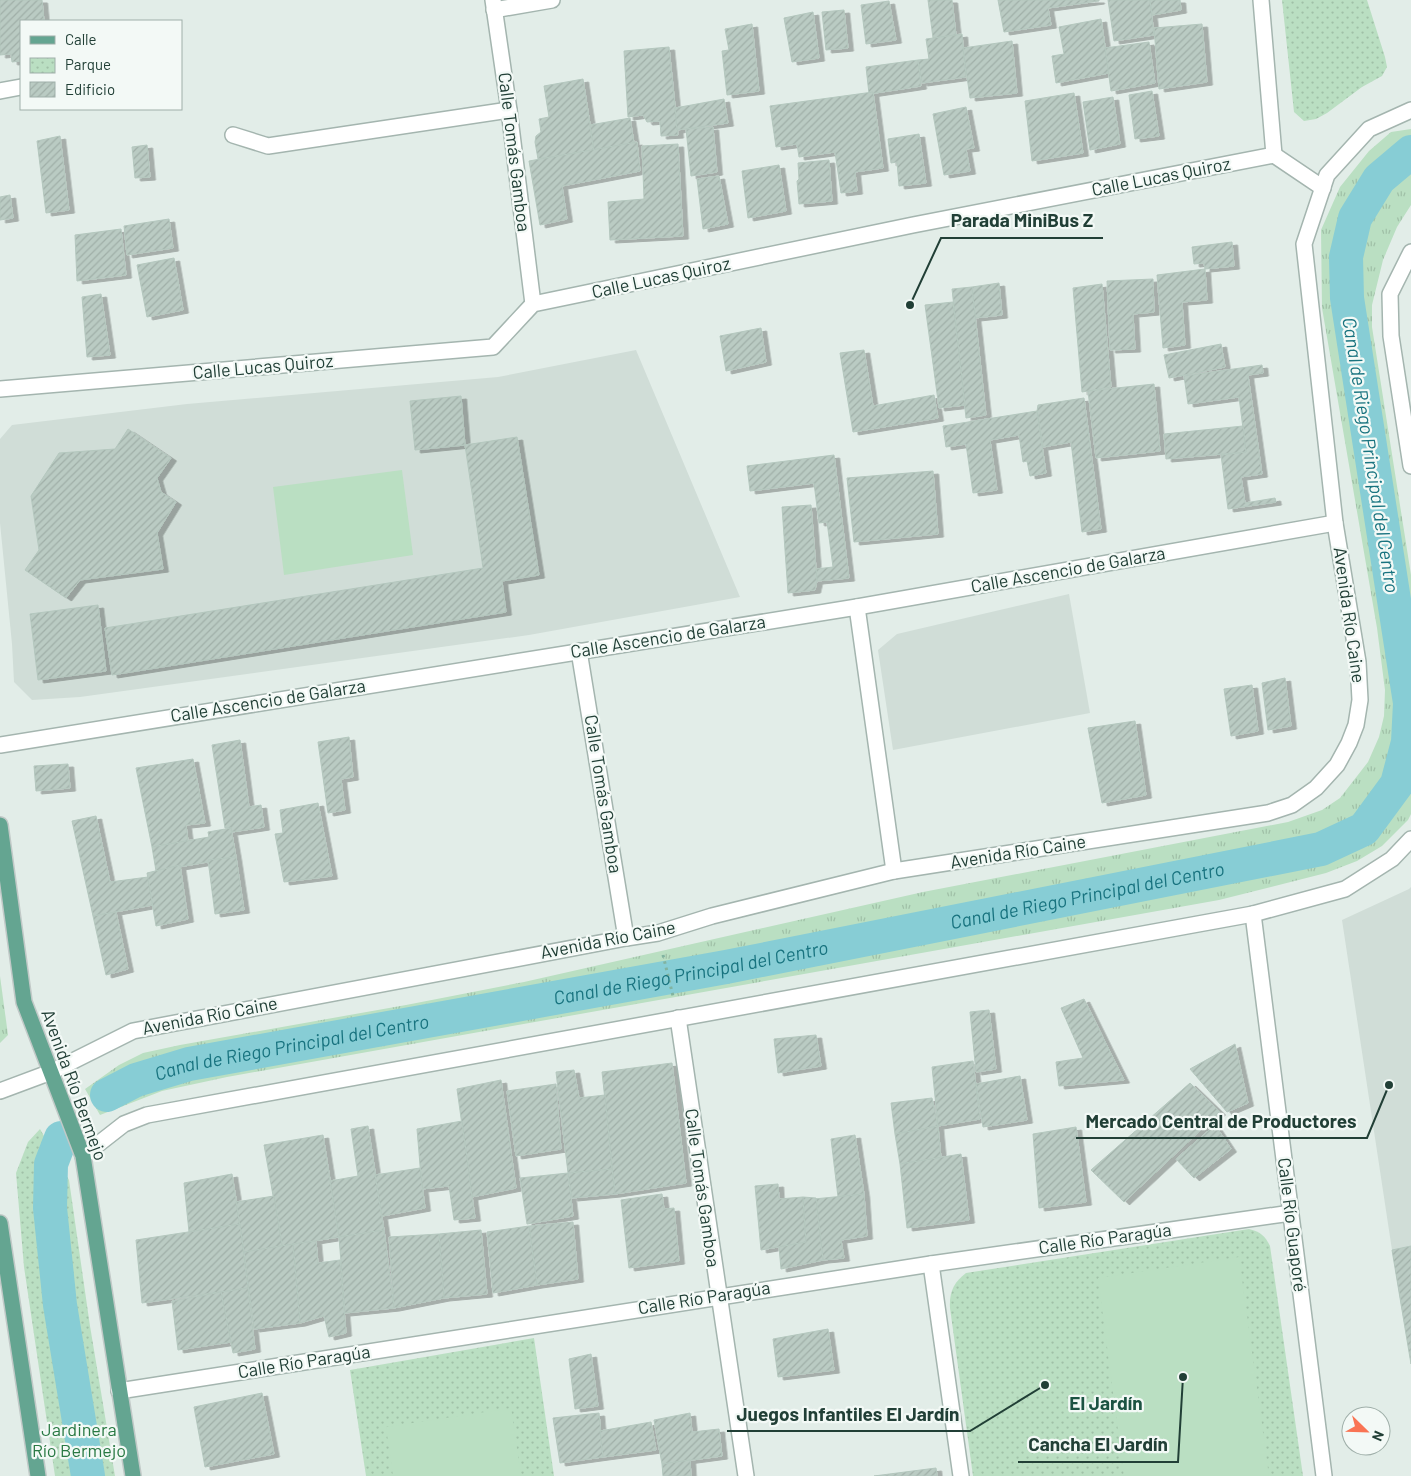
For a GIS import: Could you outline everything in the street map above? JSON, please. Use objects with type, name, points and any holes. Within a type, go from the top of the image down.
[{"type":"main road","name":"Avenida Río Bermejo","points":[[0,825],[24,1002],[83,1156],[133,1476]]},
{"type":"main road","points":[[0,1223],[38,1476]]},
{"type":"street","points":[[493,5],[552,0]]},
{"type":"street","points":[[1261,0],[1274,155],[1323,188]]},
{"type":"street","name":"Calle Tomás Gamboa","points":[[493,5],[509,110],[533,304]]},
{"type":"street","points":[[0,91],[20,88]]},
{"type":"street","points":[[233,135],[268,146],[509,110]]},
{"type":"street","name":"Avenida Río Caine","points":[[0,1091],[51,1072],[133,1031],[658,933],[712,916],[894,871],[1268,812],[1292,804],[1316,788],[1337,765],[1350,743],[1356,725],[1360,700],[1358,662],[1335,523],[1304,244],[1327,175],[1369,129],[1411,110]]},
{"type":"street","name":"Calle Lucas Quiroz","points":[[0,390],[493,347],[533,304],[913,225],[1274,155]]},
{"type":"street","points":[[1411,252],[1390,294],[1391,336],[1411,466]]},
{"type":"street","name":"Calle Ascencio de Galarza","points":[[0,745],[857,607],[1335,523]]},
{"type":"street","points":[[857,607],[894,871]]},
{"type":"street","name":"Calle Tomás Gamboa","points":[[579,651],[626,938]]},
{"type":"street","points":[[83,1156],[124,1124],[147,1115],[1253,914],[1345,889],[1392,859],[1411,839]]},
{"type":"street","name":"Calle Río Guaporé","points":[[1253,914],[1324,1476]]},
{"type":"street","name":"Calle Tomás Gamboa","points":[[678,1018],[746,1476]]},
{"type":"street","name":"Calle Río Paragúa","points":[[119,1391],[718,1296],[1291,1213]]},
{"type":"street","points":[[931,1264],[960,1476]]},
{"type":"path","points":[[666,967],[673,997]]},
{"type":"shaded area","points":[[636,350],[740,597],[529,635],[80,697],[32,700],[14,682],[0,523],[0,439],[12,425],[187,404],[498,377]]},
{"type":"shaded area","points":[[1069,594],[1090,713],[893,750],[878,650],[897,634]]},
{"type":"shaded area","points":[[1411,887],[1411,1364],[1342,920]]},
{"type":"green space","points":[[1282,0],[1367,0],[1387,67],[1382,76],[1362,87],[1327,113],[1316,119],[1304,121],[1294,112]]},
{"type":"green space","points":[[1411,129],[1411,205],[1397,227],[1383,260],[1372,305],[1372,327],[1411,575],[1411,814],[1408,820],[1382,846],[1357,861],[1326,873],[1219,900],[227,1077],[162,1091],[100,1115],[85,1089],[119,1065],[143,1053],[524,982],[923,892],[1288,822],[1322,810],[1340,798],[1368,762],[1379,737],[1384,716],[1385,690],[1377,628],[1322,308],[1321,230],[1340,187],[1369,151],[1391,132]]},
{"type":"green space","points":[[402,470],[413,555],[284,575],[273,487]]},
{"type":"green space","points":[[0,976],[8,1035],[0,1043]]},
{"type":"green space","name":"Jardinera Río Bermejo","points":[[40,1129],[69,1180],[90,1326],[115,1476],[55,1476],[24,1267],[16,1173],[28,1142]]},
{"type":"green space","points":[[1249,1229],[1262,1235],[1270,1246],[1303,1476],[973,1476],[950,1308],[951,1292],[962,1276],[966,1273]]},
{"type":"green space","points":[[1239,1257],[1269,1476],[1124,1476],[1098,1278]]},
{"type":"green space","points":[[534,1338],[554,1476],[366,1476],[350,1370]]},
{"type":"green space","points":[[511,1408],[521,1476],[393,1476],[386,1427]]},
{"type":"building","points":[[0,0],[42,0],[44,20],[20,20],[20,61],[12,62],[11,54],[0,55]]},
{"type":"building","points":[[928,0],[952,0],[956,35],[933,38]]},
{"type":"building","points":[[998,0],[1099,1],[1048,8],[1051,25],[1004,32]]},
{"type":"building","points":[[1108,0],[1150,0],[1154,35],[1114,41]]},
{"type":"building","points":[[1150,0],[1180,0],[1181,10],[1152,15]]},
{"type":"building","points":[[889,1],[896,40],[866,44],[861,5]]},
{"type":"building","points":[[844,10],[848,48],[826,50],[822,12]]},
{"type":"building","points":[[813,12],[819,58],[792,62],[784,18]]},
{"type":"building","points":[[1101,19],[1109,73],[1056,83],[1052,56],[1064,54],[1059,27]]},
{"type":"building","points":[[752,24],[759,91],[727,95],[722,51],[729,50],[725,29]]},
{"type":"building","points":[[1202,24],[1207,82],[1159,89],[1154,28]]},
{"type":"building","points":[[962,34],[966,77],[922,83],[918,60],[929,59],[926,39]]},
{"type":"building","points":[[1012,41],[1017,93],[970,98],[963,48]]},
{"type":"building","points":[[1149,42],[1155,83],[1111,91],[1105,48]]},
{"type":"building","points":[[669,47],[678,135],[661,136],[660,121],[647,122],[643,115],[628,117],[624,51]]},
{"type":"building","points":[[918,60],[921,86],[869,94],[866,67]]},
{"type":"building","points":[[583,79],[594,150],[538,159],[535,142],[536,136],[541,132],[539,119],[549,117],[544,86]]},
{"type":"building","points":[[1152,91],[1159,136],[1135,139],[1129,95]]},
{"type":"building","points":[[873,92],[883,168],[855,172],[857,191],[841,193],[835,152],[799,157],[797,144],[776,147],[770,106]]},
{"type":"building","points":[[1074,93],[1083,153],[1032,161],[1025,101]]},
{"type":"building","points":[[1113,97],[1120,144],[1090,150],[1083,102]]},
{"type":"building","points":[[724,99],[728,123],[677,130],[675,108]]},
{"type":"building","points":[[966,107],[974,148],[966,149],[970,171],[944,175],[933,114]]},
{"type":"building","points":[[630,118],[634,143],[594,150],[590,125]]},
{"type":"building","points":[[713,127],[717,172],[691,176],[686,129]]},
{"type":"building","points":[[919,134],[926,183],[899,186],[897,162],[891,163],[888,139]]},
{"type":"building","points":[[60,136],[69,210],[46,213],[37,141]]},
{"type":"building","points":[[637,142],[640,171],[562,186],[567,219],[540,225],[529,161]]},
{"type":"building","points":[[678,144],[683,236],[610,240],[608,202],[644,199],[642,146]]},
{"type":"building","points":[[147,145],[150,177],[135,178],[132,147]]},
{"type":"building","points":[[829,160],[832,201],[799,204],[798,163]]},
{"type":"building","points":[[779,165],[786,211],[748,218],[742,171]]},
{"type":"building","points":[[719,176],[728,224],[703,229],[697,179]]},
{"type":"building","points":[[10,195],[13,218],[0,220],[0,197]]},
{"type":"building","points":[[169,219],[173,248],[127,255],[124,226]]},
{"type":"building","points":[[121,229],[126,275],[77,281],[75,235]]},
{"type":"building","points":[[1232,242],[1234,266],[1205,269],[1204,263],[1194,264],[1192,247]]},
{"type":"building","points":[[174,258],[183,310],[147,317],[137,265]]},
{"type":"building","points":[[1205,269],[1207,300],[1182,302],[1185,345],[1163,348],[1157,275]]},
{"type":"building","points":[[1153,279],[1154,312],[1133,314],[1135,349],[1110,350],[1107,281]]},
{"type":"building","points":[[999,283],[1002,315],[975,318],[972,287]]},
{"type":"building","points":[[1102,284],[1111,387],[1082,392],[1073,288]]},
{"type":"building","points":[[972,287],[986,415],[966,418],[952,289]]},
{"type":"building","points":[[101,294],[110,355],[87,357],[82,297]]},
{"type":"building","points":[[953,302],[965,405],[939,408],[925,305]]},
{"type":"building","points":[[761,328],[766,362],[726,371],[720,336]]},
{"type":"building","points":[[1221,344],[1225,367],[1169,378],[1164,355]]},
{"type":"building","points":[[864,350],[873,406],[934,395],[938,418],[853,432],[840,353]]},
{"type":"building","points":[[1262,365],[1263,373],[1248,375],[1262,474],[1241,477],[1245,503],[1275,498],[1276,502],[1228,509],[1221,455],[1246,452],[1239,397],[1188,404],[1184,376]]},
{"type":"building","points":[[1154,384],[1160,451],[1096,458],[1088,391]]},
{"type":"building","points":[[461,396],[465,445],[415,450],[410,401]]},
{"type":"building","points":[[1084,398],[1101,529],[1082,532],[1071,442],[1043,447],[1037,411],[1038,405]]},
{"type":"building","points":[[1037,411],[1046,473],[1030,476],[1027,461],[1023,462],[1019,435],[990,440],[997,490],[973,493],[966,444],[946,447],[943,426]]},
{"type":"building","points":[[1243,426],[1246,452],[1166,459],[1164,434]]},
{"type":"building","points":[[128,429],[171,458],[157,478],[161,492],[176,502],[157,533],[163,569],[80,580],[66,598],[25,570],[39,550],[31,496],[59,453],[115,449]]},
{"type":"building","points":[[517,437],[539,575],[502,581],[506,612],[112,675],[105,628],[483,568],[465,445]]},
{"type":"building","points":[[834,455],[849,578],[817,581],[816,569],[833,567],[827,522],[819,523],[814,483],[750,491],[747,466]]},
{"type":"building","points":[[933,471],[938,534],[854,542],[847,478]]},
{"type":"building","points":[[811,505],[817,581],[815,590],[788,593],[782,507]]},
{"type":"building","points":[[98,605],[106,671],[38,680],[30,614]]},
{"type":"building","points":[[1285,678],[1291,726],[1268,730],[1262,683]]},
{"type":"building","points":[[1252,685],[1258,731],[1231,736],[1224,689]]},
{"type":"building","points":[[1135,721],[1146,795],[1102,803],[1088,728]]},
{"type":"building","points":[[349,737],[353,777],[341,779],[345,810],[328,813],[318,742]]},
{"type":"building","points":[[240,740],[249,807],[261,805],[264,827],[232,832],[231,828],[225,828],[212,745]]},
{"type":"building","points":[[193,759],[205,823],[186,825],[188,841],[152,847],[136,768]]},
{"type":"building","points":[[68,764],[70,788],[36,791],[34,766]]},
{"type":"building","points":[[318,803],[332,876],[284,882],[275,834],[283,833],[280,810]]},
{"type":"building","points":[[96,816],[110,882],[148,877],[153,905],[93,916],[72,821]]},
{"type":"building","points":[[231,828],[236,857],[156,871],[152,847],[209,837],[208,832]]},
{"type":"building","points":[[236,857],[244,910],[215,914],[208,860]]},
{"type":"building","points":[[180,865],[188,919],[156,926],[147,873]]},
{"type":"building","points":[[116,912],[128,969],[106,975],[93,916]]},
{"type":"building","points":[[1084,999],[1124,1080],[1059,1086],[1056,1062],[1083,1058],[1061,1008]]},
{"type":"building","points":[[989,1010],[996,1069],[976,1072],[970,1012]]},
{"type":"building","points":[[816,1035],[821,1066],[778,1073],[774,1039]]},
{"type":"building","points":[[1235,1044],[1248,1103],[1227,1112],[1190,1069]]},
{"type":"building","points":[[973,1061],[980,1119],[938,1126],[932,1067]]},
{"type":"building","points":[[672,1063],[686,1183],[615,1194],[602,1072]]},
{"type":"building","points":[[574,1070],[579,1098],[605,1095],[612,1169],[568,1173],[556,1072]]},
{"type":"building","points":[[1020,1076],[1027,1120],[983,1127],[976,1084]]},
{"type":"building","points":[[501,1080],[516,1188],[472,1197],[457,1089]]},
{"type":"building","points":[[1190,1083],[1220,1112],[1124,1202],[1091,1170]]},
{"type":"building","points":[[556,1084],[561,1149],[516,1156],[507,1091]]},
{"type":"building","points":[[932,1098],[938,1126],[895,1134],[891,1103]]},
{"type":"building","points":[[462,1121],[475,1218],[454,1220],[449,1186],[422,1189],[417,1129]]},
{"type":"building","points":[[1215,1125],[1231,1149],[1194,1178],[1176,1159]]},
{"type":"building","points":[[368,1126],[384,1230],[339,1237],[330,1181],[358,1176],[351,1129]]},
{"type":"building","points":[[938,1126],[941,1158],[900,1164],[895,1134]]},
{"type":"building","points":[[1076,1127],[1086,1202],[1039,1208],[1033,1134]]},
{"type":"building","points":[[323,1135],[339,1237],[282,1246],[264,1145]]},
{"type":"building","points":[[855,1135],[864,1194],[838,1197],[831,1139]]},
{"type":"building","points":[[961,1154],[969,1220],[907,1228],[900,1164]]},
{"type":"building","points":[[420,1168],[425,1208],[382,1216],[375,1175]]},
{"type":"building","points":[[612,1169],[615,1194],[572,1198],[568,1173]]},
{"type":"building","points":[[568,1173],[573,1216],[527,1224],[520,1178]]},
{"type":"building","points":[[232,1174],[240,1224],[189,1232],[184,1183]]},
{"type":"building","points":[[778,1184],[779,1199],[803,1197],[806,1242],[761,1250],[755,1186]]},
{"type":"building","points":[[662,1194],[664,1209],[674,1208],[679,1261],[629,1268],[621,1200]]},
{"type":"building","points":[[864,1194],[867,1236],[841,1240],[844,1258],[823,1260],[814,1199]]},
{"type":"building","points":[[274,1196],[282,1246],[244,1252],[236,1202]]},
{"type":"building","points":[[803,1197],[816,1198],[823,1260],[781,1269],[779,1247],[806,1242]]},
{"type":"building","points":[[573,1222],[578,1279],[537,1285],[529,1226]]},
{"type":"building","points":[[240,1224],[248,1288],[142,1303],[136,1240]]},
{"type":"building","points":[[529,1226],[537,1285],[493,1293],[487,1232]]},
{"type":"building","points":[[384,1230],[394,1308],[345,1313],[339,1237]]},
{"type":"building","points":[[481,1230],[487,1294],[444,1298],[439,1234]]},
{"type":"building","points":[[439,1234],[444,1298],[394,1308],[389,1237]]},
{"type":"building","points":[[316,1241],[318,1263],[340,1260],[346,1333],[329,1337],[324,1316],[300,1323],[293,1244]]},
{"type":"building","points":[[293,1244],[300,1323],[254,1329],[244,1252]]},
{"type":"building","points":[[1411,1246],[1411,1364],[1392,1250]]},
{"type":"building","points":[[248,1288],[255,1349],[233,1353],[221,1292]]},
{"type":"building","points":[[221,1292],[231,1342],[178,1350],[172,1301]]},
{"type":"building","points":[[828,1329],[834,1370],[778,1377],[773,1339]]},
{"type":"building","points":[[591,1354],[598,1406],[575,1409],[569,1359]]},
{"type":"building","points":[[262,1393],[274,1454],[205,1467],[194,1407]]},
{"type":"building","points":[[599,1413],[603,1457],[560,1463],[553,1418]]},
{"type":"building","points":[[690,1413],[692,1432],[719,1429],[722,1456],[662,1464],[654,1420]]},
{"type":"building","points":[[651,1422],[656,1450],[603,1457],[600,1431]]},
{"type":"building","points":[[690,1460],[691,1476],[663,1476],[662,1464]]},
{"type":"building","points":[[936,1468],[937,1476],[874,1476]]},
{"type":"waterway","name":"Canal de Riego Principal del Centro","points":[[107,1095],[136,1080],[189,1064],[726,967],[1321,849],[1364,829],[1397,784],[1408,742],[1410,703],[1347,298],[1346,257],[1355,218],[1379,179],[1411,152]]},
{"type":"waterway","name":"Canal de Riego Principal del Centro","points":[[61,1138],[51,1164],[50,1208],[60,1305],[88,1476]]},
{"type":"place","name":"Parada MiniBus Z","points":[[910,305]]},
{"type":"place","name":"Mercado Central de Productores","points":[[1389,1085]]},
{"type":"place","name":"Cancha El Jardín","points":[[1183,1377]]},
{"type":"place","name":"Juegos Infantiles El Jardín","points":[[1045,1385]]},
{"type":"district","name":"El Jardín","points":[[1106,1403]]}]
